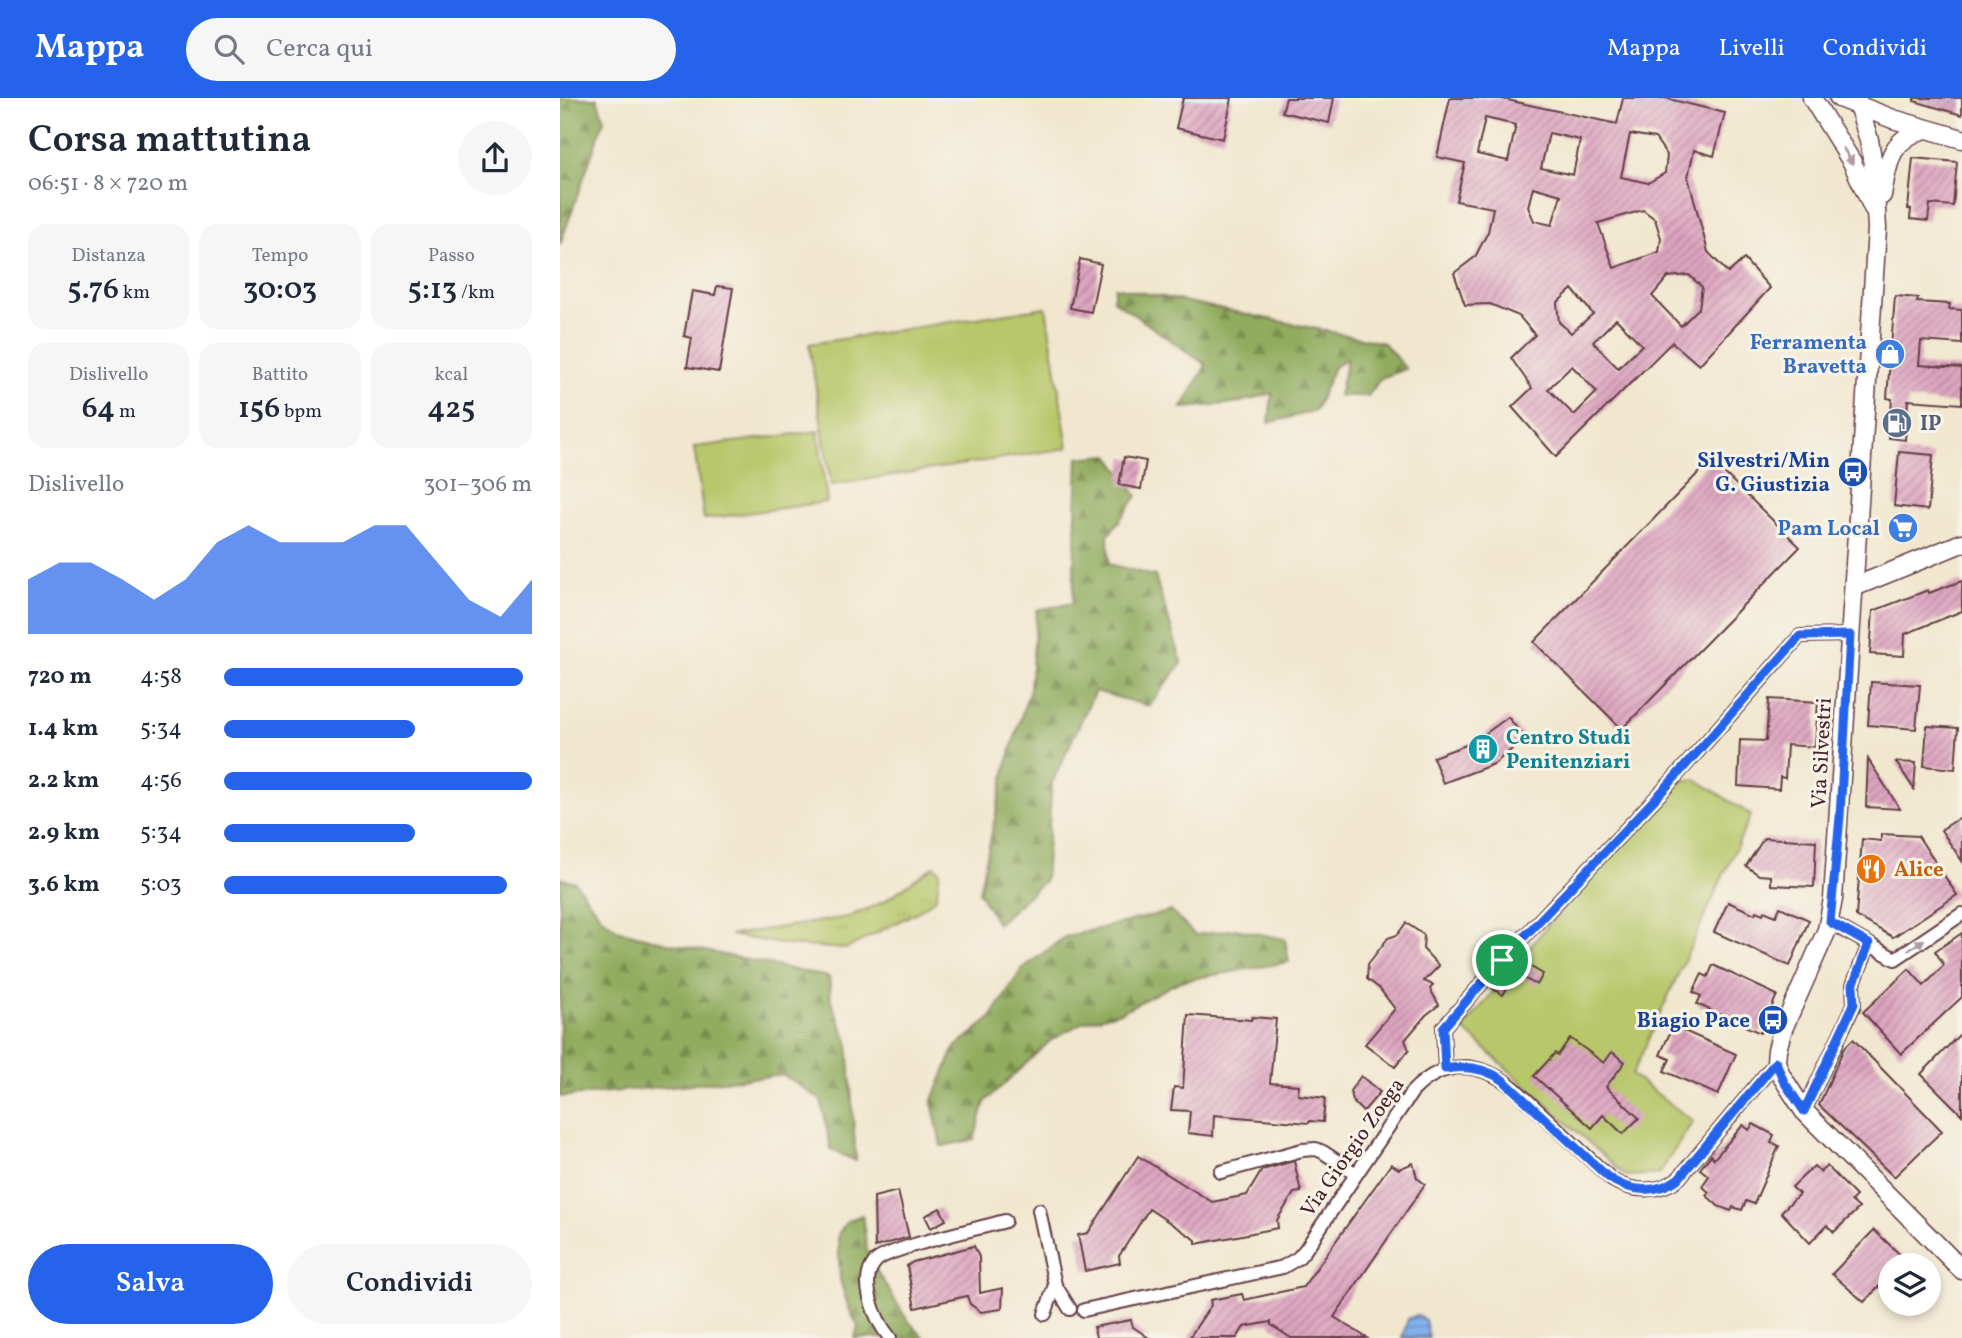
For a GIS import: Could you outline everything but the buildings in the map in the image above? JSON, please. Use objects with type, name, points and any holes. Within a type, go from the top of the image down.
[{"type":"main road","points":[[1812,98],[1852,162],[1877,219]]},
{"type":"main road","points":[[1839,98],[1857,102],[1925,129],[1962,139]]},
{"type":"main road","points":[[1857,102],[1869,140],[1877,219]]},
{"type":"main road","points":[[1877,219],[1893,151],[1909,134],[1925,129]]},
{"type":"main road","name":"Via Silvestri","points":[[1776,1062],[1782,1031],[1830,922],[1840,817],[1877,219]]},
{"type":"main road","points":[[1854,587],[1962,543]]},
{"type":"main road","points":[[1776,1062],[1784,1082],[1804,1111],[1962,1270]]},
{"type":"street","points":[[1776,1062],[1679,1178],[1668,1186],[1644,1189],[1626,1187],[1608,1177],[1514,1088],[1497,1076],[1466,1067],[1445,1069],[1443,1028],[1502,960],[1669,784],[1800,636],[1850,635]]},
{"type":"street","points":[[1830,922],[1895,959],[1962,914]]},
{"type":"street","points":[[1804,1111],[1854,1004],[1853,985],[1869,944]]},
{"type":"street","name":"Via Giorgio Zoega","points":[[1084,1310],[1250,1275],[1292,1263],[1305,1250],[1412,1092],[1430,1076],[1445,1069]]},
{"type":"street","points":[[1221,1172],[1309,1149],[1323,1152],[1356,1174]]},
{"type":"street","points":[[1039,1210],[1055,1286],[1070,1309]]},
{"type":"street","points":[[890,1338],[874,1311],[869,1280],[874,1263],[884,1255],[1005,1222]]},
{"type":"street","points":[[1045,1314],[1055,1286]]},
{"type":"green space","points":[[560,98],[597,98],[604,120],[560,245]]},
{"type":"green space","points":[[1115,287],[1384,343],[1406,369],[1381,378],[1368,396],[1339,396],[1347,358],[1334,367],[1315,411],[1269,423],[1272,393],[1237,403],[1182,408],[1206,365],[1113,300]]},
{"type":"green space","points":[[1046,307],[1068,448],[831,485],[809,344]]},
{"type":"green space","points":[[818,431],[827,502],[704,519],[694,447]]},
{"type":"green space","points":[[1109,455],[1137,496],[1108,536],[1109,564],[1155,576],[1182,663],[1149,706],[1095,691],[1052,783],[1045,880],[997,924],[979,892],[1007,763],[1030,688],[1037,610],[1073,603],[1078,458]]},
{"type":"green space","points":[[1696,779],[1751,815],[1632,1075],[1693,1121],[1659,1174],[1626,1176],[1463,1029],[1552,920],[1681,781]]},
{"type":"green space","points":[[934,866],[940,871],[936,898],[919,911],[846,949],[787,945],[730,935],[848,917],[883,902]]},
{"type":"green space","points":[[560,878],[575,882],[601,917],[618,930],[829,977],[831,1001],[848,1041],[856,1161],[831,1150],[821,1100],[783,1075],[560,1097]]},
{"type":"green space","points":[[1171,911],[1195,935],[1236,929],[1285,939],[1289,962],[1180,981],[1121,1012],[1083,1022],[1050,1041],[985,1102],[974,1140],[941,1146],[932,1102],[955,1047],[990,1019],[1022,969],[1065,937]]},
{"type":"green space","points":[[862,1215],[868,1257],[908,1321],[925,1338],[855,1338],[858,1326],[849,1309],[840,1280],[838,1234],[847,1221]]},
{"type":"water","points":[[1417,1315],[1425,1320],[1429,1338],[1402,1338],[1408,1319]]},
{"type":"place","name":"Ferramenta Bravetta","points":[[1890,354]]},
{"type":"place","name":"IP","points":[[1897,423]]},
{"type":"place","name":"Silvestri/Min G. Giustizia","points":[[1853,472]]},
{"type":"place","name":"Pam Local","points":[[1903,528]]},
{"type":"place","name":"Centro Studi Penitenziari","points":[[1483,749]]},
{"type":"place","name":"Alice","points":[[1871,869]]},
{"type":"place","name":"Biagio Pace","points":[[1773,1020]]},
{"type":"route","points":[[1850,635],[1840,817],[1830,922],[1869,944],[1853,985],[1854,1004],[1804,1111],[1784,1082],[1776,1062],[1672,1184],[1662,1188],[1636,1189],[1617,1183],[1503,1080],[1492,1073],[1474,1068],[1445,1069],[1443,1028],[1502,960],[1669,784],[1800,636],[1850,635]]}]
